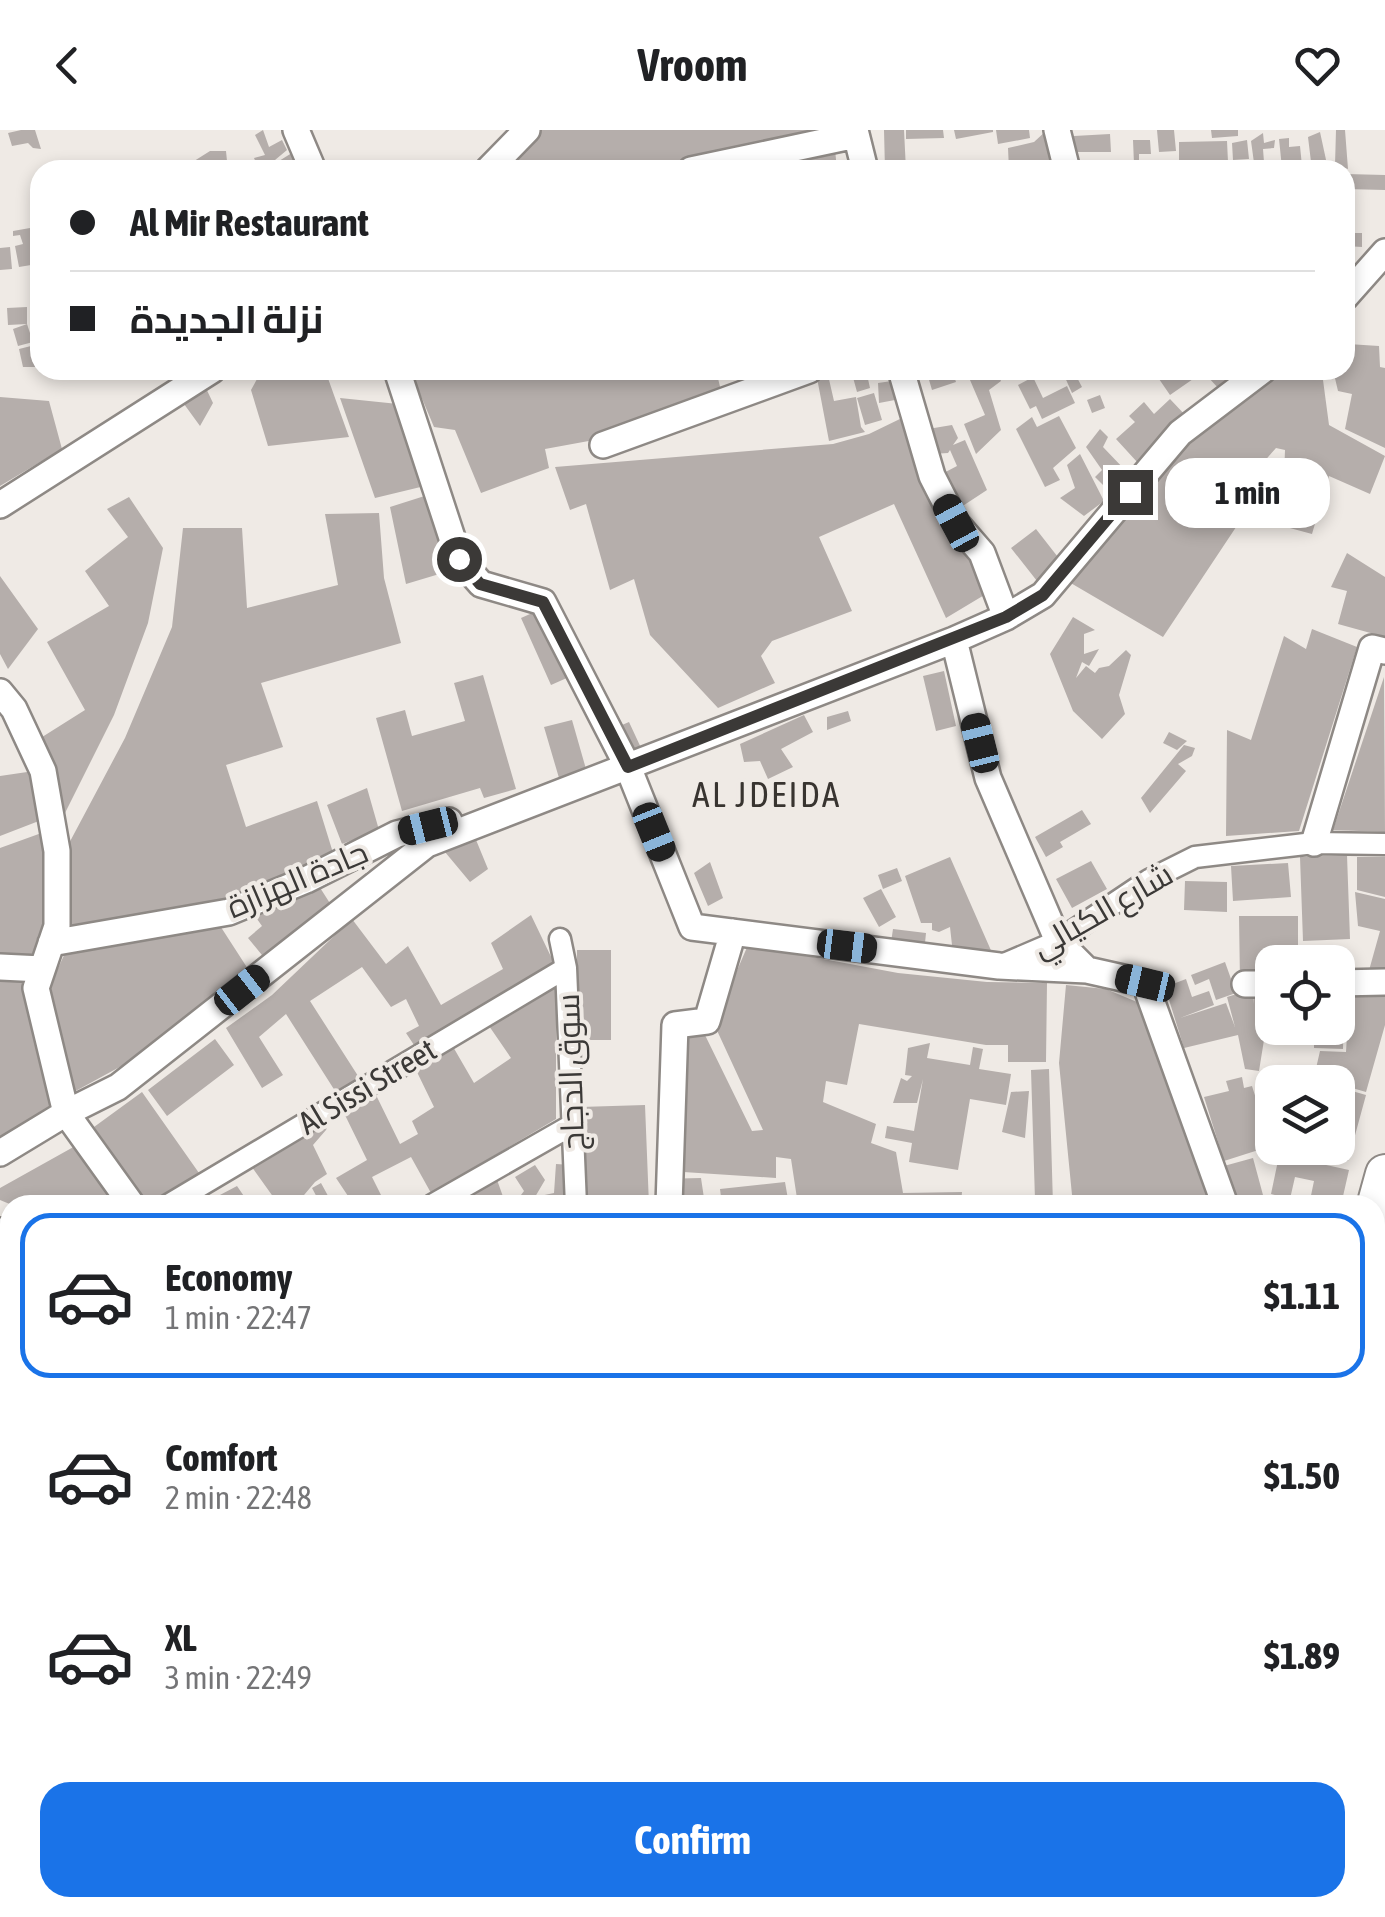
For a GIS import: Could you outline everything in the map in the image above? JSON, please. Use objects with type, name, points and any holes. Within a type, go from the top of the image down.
[{"type":"street","points":[[296,130],[309,160]]},
{"type":"street","points":[[498,160],[527,130]]},
{"type":"street","points":[[1057,130],[1064,160]]},
{"type":"street","points":[[735,160],[856,132],[863,160]]},
{"type":"street","points":[[1355,285],[1385,252]]},
{"type":"street","points":[[0,505],[196,380]]},
{"type":"street","points":[[401,380],[459,559],[480,584],[543,602],[628,767],[692,928],[999,966],[1088,970],[1145,983],[1220,1195]]},
{"type":"street","points":[[603,444],[781,380]]},
{"type":"street","points":[[904,380],[932,476],[956,523],[982,553],[1006,617]]},
{"type":"street","points":[[0,1153],[118,1087],[427,844],[954,640],[1043,595],[1180,434],[1251,380]]},
{"type":"street","points":[[954,640],[988,778],[1058,941],[1088,970]]},
{"type":"street","points":[[1314,843],[1372,648],[1385,651]]},
{"type":"street","points":[[0,692],[14,709],[43,771],[58,858],[57,926],[36,988],[66,1113],[125,1195]]},
{"type":"street","name":"جادة الهزازة","points":[[51,943],[229,912],[306,880],[397,834],[459,818],[482,823]]},
{"type":"street","name":"شارع الكيالي","points":[[999,966],[1058,941],[1148,880],[1195,858],[1314,843],[1385,844]]},
{"type":"street","points":[[668,1195],[675,1025],[707,1021],[732,932]]},
{"type":"street","name":"سوق الدجاج","points":[[560,939],[566,968],[576,1195]]},
{"type":"street","points":[[0,967],[42,969]]},
{"type":"street","name":"Al Sissi Street","points":[[185,1195],[566,968]]},
{"type":"street","points":[[1355,983],[1385,982]]},
{"type":"street","points":[[1246,984],[1255,984]]},
{"type":"street","points":[[450,1195],[572,1125]]},
{"type":"building","points":[[35,130],[41,149],[28,143],[12,146],[8,133]]},
{"type":"building","points":[[263,130],[269,147],[282,140],[287,150],[275,160],[255,160],[265,155],[255,135]]},
{"type":"building","points":[[535,130],[830,130],[830,135],[704,160],[512,160]]},
{"type":"building","points":[[884,130],[904,130],[906,160],[885,160]]},
{"type":"building","points":[[906,130],[943,130],[944,138],[906,139]]},
{"type":"building","points":[[954,130],[993,130],[993,132],[956,139]]},
{"type":"building","points":[[996,130],[1029,130],[1030,138],[998,144]]},
{"type":"building","points":[[1047,130],[1058,160],[1009,160],[1008,148],[1034,142]]},
{"type":"building","points":[[1157,130],[1174,130],[1176,151],[1159,152]]},
{"type":"building","points":[[1211,130],[1238,130],[1238,136],[1212,138]]},
{"type":"building","points":[[1336,130],[1345,130],[1347,160],[1335,160]]},
{"type":"building","points":[[1320,132],[1326,160],[1311,160],[1308,137]]},
{"type":"building","points":[[1263,133],[1264,143],[1275,140],[1274,148],[1263,149],[1264,160],[1254,160],[1251,141]]},
{"type":"building","points":[[1110,134],[1111,152],[1072,152],[1074,136]]},
{"type":"building","points":[[1289,138],[1289,147],[1300,146],[1301,160],[1281,160],[1279,139]]},
{"type":"building","points":[[1133,140],[1150,140],[1151,154],[1139,154],[1139,160],[1134,160]]},
{"type":"building","points":[[1247,140],[1249,159],[1233,160],[1232,143]]},
{"type":"building","points":[[1227,141],[1228,160],[1179,160],[1179,142]]},
{"type":"building","points":[[835,149],[836,160],[810,160],[810,152]]},
{"type":"building","points":[[210,151],[226,151],[227,160],[196,160]]},
{"type":"building","points":[[295,151],[299,160],[281,160]]},
{"type":"building","points":[[807,154],[807,160],[779,160]]},
{"type":"building","points":[[1355,174],[1385,175],[1385,190],[1355,189]]},
{"type":"building","points":[[30,228],[30,265],[19,267],[15,246],[23,244],[20,235],[13,236],[13,231]]},
{"type":"building","points":[[1355,233],[1362,233],[1362,247],[1355,247]]},
{"type":"building","points":[[10,247],[12,269],[0,270],[0,248]]},
{"type":"building","points":[[27,307],[27,324],[8,325],[7,308]]},
{"type":"building","points":[[27,324],[30,343],[18,346],[13,329]]},
{"type":"building","points":[[1355,344],[1379,346],[1380,367],[1385,368],[1385,448],[1345,429],[1352,394],[1338,391],[1335,380],[1355,380]]},
{"type":"building","points":[[30,346],[30,367],[23,367],[19,349]]},
{"type":"building","points":[[256,380],[329,380],[349,437],[268,446],[251,390]]},
{"type":"building","points":[[414,380],[718,380],[722,395],[605,438],[545,449],[549,468],[481,493],[455,430],[434,427]]},
{"type":"building","points":[[817,380],[829,380],[834,401],[856,397],[865,432],[829,441]]},
{"type":"building","points":[[854,380],[868,380],[870,388],[857,392]]},
{"type":"building","points":[[929,380],[955,380],[956,382],[932,390]]},
{"type":"building","points":[[970,380],[1001,380],[989,390],[1001,430],[976,454],[964,424],[985,415]]},
{"type":"building","points":[[1034,380],[1043,398],[1067,386],[1075,403],[1042,419],[1036,406],[1030,409],[1018,385]]},
{"type":"building","points":[[1066,380],[1078,380],[1082,387],[1072,393]]},
{"type":"building","points":[[1160,380],[1192,380],[1170,395]]},
{"type":"building","points":[[1211,380],[1231,380],[1220,390]]},
{"type":"building","points":[[1263,380],[1323,380],[1329,425],[1385,456],[1370,494],[1329,476],[1312,534],[1275,524],[1283,504],[1285,450],[1276,448],[1255,472],[1264,485],[1163,637],[1069,582],[1185,438]]},
{"type":"building","points":[[892,381],[895,400],[879,403],[878,383]]},
{"type":"building","points":[[204,384],[213,403],[200,426],[184,404]]},
{"type":"building","points":[[874,393],[882,420],[865,425],[857,398]]},
{"type":"building","points":[[1100,395],[1105,408],[1092,413],[1087,400]]},
{"type":"building","points":[[0,397],[49,401],[62,449],[0,486]]},
{"type":"building","points":[[340,398],[398,404],[433,484],[375,498]]},
{"type":"building","points":[[1170,399],[1187,417],[1138,463],[1116,439],[1135,422],[1129,416],[1144,402],[1154,414]]},
{"type":"building","points":[[1059,416],[1076,448],[1053,468],[1060,480],[1045,487],[1016,429],[1032,417],[1037,427]]},
{"type":"building","points":[[904,417],[991,591],[946,618],[894,504],[819,537],[852,611],[772,641],[761,656],[775,683],[718,708],[650,635],[634,579],[610,590],[586,504],[570,510],[555,467],[833,444],[869,434]]},
{"type":"building","points":[[952,425],[958,438],[953,445],[965,440],[987,490],[955,511],[936,477],[957,466],[950,450],[932,454],[922,430]]},
{"type":"building","points":[[1100,429],[1108,437],[1103,447],[1126,471],[1112,494],[1095,477],[1102,470],[1086,447]]},
{"type":"building","points":[[1080,454],[1104,501],[1084,516],[1060,498],[1075,488],[1067,465]]},
{"type":"building","points":[[434,493],[446,572],[406,584],[390,507]]},
{"type":"building","points":[[129,497],[163,548],[148,623],[114,715],[64,815],[57,813],[39,739],[85,710],[47,642],[109,606],[85,571],[128,537],[107,509]]},
{"type":"building","points":[[379,513],[384,578],[401,643],[261,683],[283,747],[226,765],[246,827],[317,801],[334,856],[227,904],[71,929],[66,849],[125,738],[172,627],[183,528],[242,528],[247,608],[338,585],[325,514]]},
{"type":"building","points":[[1036,529],[1061,561],[1037,581],[1011,548]]},
{"type":"building","points":[[1347,553],[1385,577],[1385,637],[1338,624],[1347,591],[1331,587]]},
{"type":"building","points":[[0,576],[38,629],[8,669],[0,654]]},
{"type":"building","points":[[539,610],[569,677],[551,685],[521,618]]},
{"type":"building","points":[[1073,617],[1095,630],[1084,634],[1084,654],[1099,649],[1089,666],[1082,662],[1076,678],[1086,666],[1095,673],[1126,650],[1131,655],[1119,695],[1125,714],[1102,739],[1073,711],[1050,654]]},
{"type":"building","points":[[1312,629],[1357,647],[1299,831],[1226,836],[1227,730],[1251,740],[1284,636],[1306,649]]},
{"type":"building","points":[[944,671],[956,726],[936,731],[923,676]]},
{"type":"building","points":[[483,675],[516,789],[484,798],[480,788],[402,811],[376,718],[405,710],[412,736],[465,721],[454,683]]},
{"type":"building","points":[[1384,677],[1385,832],[1333,830]]},
{"type":"building","points":[[848,711],[851,721],[827,730],[827,717]]},
{"type":"building","points":[[804,715],[813,732],[781,749],[793,767],[768,779],[760,761],[744,762],[740,744]]},
{"type":"building","points":[[572,720],[586,769],[559,778],[544,727]]},
{"type":"building","points":[[629,722],[642,750],[632,755],[616,736],[625,732],[622,725]]},
{"type":"building","points":[[1169,732],[1187,741],[1177,750],[1163,743]]},
{"type":"building","points":[[1184,745],[1195,748],[1192,756],[1178,764],[1186,771],[1150,813],[1141,798]]},
{"type":"building","points":[[34,771],[44,819],[0,836],[0,776]]},
{"type":"building","points":[[367,788],[379,830],[342,844],[327,805]]},
{"type":"building","points":[[1082,810],[1091,824],[1060,842],[1063,847],[1046,857],[1035,837]]},
{"type":"building","points":[[47,831],[48,922],[34,962],[0,960],[0,848]]},
{"type":"building","points":[[474,835],[488,869],[470,882],[445,852]]},
{"type":"building","points":[[1347,855],[1350,939],[1303,941],[1300,857]]},
{"type":"building","points":[[950,857],[993,955],[953,954],[950,927],[939,932],[932,930],[932,923],[921,923],[905,876]]},
{"type":"building","points":[[1357,857],[1385,857],[1385,897],[1357,890]]},
{"type":"building","points":[[1091,861],[1107,889],[1072,908],[1056,879]]},
{"type":"building","points":[[710,862],[723,898],[708,906],[694,873]]},
{"type":"building","points":[[1288,863],[1291,897],[1233,901],[1231,866]]},
{"type":"building","points":[[897,868],[902,881],[883,889],[878,875]]},
{"type":"building","points":[[1185,881],[1227,882],[1227,912],[1184,910]]},
{"type":"building","points":[[317,883],[333,908],[266,960],[248,938],[262,926],[252,912]]},
{"type":"building","points":[[881,889],[896,917],[879,927],[863,898]]},
{"type":"building","points":[[1355,892],[1385,899],[1385,974],[1368,974],[1380,931],[1358,926]]},
{"type":"building","points":[[531,915],[554,963],[416,1048],[406,1033],[419,1026],[406,999],[391,1007],[362,967],[310,1001],[360,1079],[337,1094],[286,1014],[259,1037],[283,1075],[262,1088],[226,1028],[272,995],[352,919],[386,964],[408,946],[441,1005],[503,969],[491,943]]},
{"type":"building","points":[[1239,916],[1298,916],[1298,945],[1255,945],[1255,982],[1240,982]]},
{"type":"building","points":[[217,921],[248,969],[147,1052],[72,1093],[47,992],[66,951]]},
{"type":"building","points":[[893,929],[926,933],[924,953],[890,949]]},
{"type":"building","points":[[748,945],[898,973],[987,982],[1047,983],[1046,1062],[1008,1062],[1008,1045],[986,1045],[859,1024],[847,1085],[826,1081],[823,1102],[876,1124],[871,1143],[896,1152],[903,1193],[962,1192],[962,1195],[796,1195],[791,1159],[776,1157],[776,1178],[668,1171],[671,1037],[704,1033],[752,1131],[763,1130],[714,1024]]},
{"type":"building","points":[[577,950],[611,950],[611,1040],[577,1040]]},
{"type":"building","points":[[1225,962],[1236,993],[1216,1000],[1209,979],[1195,985],[1191,975]]},
{"type":"building","points":[[1186,979],[1192,997],[1209,991],[1214,1005],[1180,1018],[1226,1003],[1235,1027],[1227,997],[1253,989],[1254,1004],[1255,989],[1255,1045],[1263,1045],[1260,1065],[1255,1065],[1255,1070],[1245,1069],[1238,1035],[1184,1048],[1165,987]]},
{"type":"building","points":[[0,980],[24,982],[56,1106],[0,1144]]},
{"type":"building","points":[[556,984],[556,1119],[431,1193],[411,1157],[372,1177],[381,1195],[347,1195],[336,1178],[367,1160],[343,1111],[376,1095],[400,1144],[418,1134],[412,1121],[434,1107],[416,1070],[452,1045],[474,1083],[511,1058],[487,1023]]},
{"type":"building","points":[[1066,985],[1106,989],[1137,1002],[1214,1195],[1072,1195],[1059,1063]]},
{"type":"building","points":[[1355,986],[1385,987],[1385,1025],[1366,1092],[1355,1089],[1355,1065],[1317,1065],[1320,1051],[1346,1052],[1346,1045],[1355,1045]]},
{"type":"building","points":[[215,1039],[234,1065],[167,1116],[148,1090]]},
{"type":"building","points":[[930,1043],[927,1058],[970,1065],[973,1047],[983,1049],[979,1069],[1011,1074],[1006,1105],[970,1099],[958,1170],[909,1162],[912,1143],[885,1138],[887,1126],[914,1131],[923,1079],[917,1103],[893,1103],[901,1078],[907,1081],[912,1076],[905,1075],[908,1048]]},
{"type":"building","points":[[1314,1045],[1343,1045],[1343,1049]]},
{"type":"building","points":[[1049,1069],[1053,1195],[1035,1195],[1031,1070]]},
{"type":"building","points":[[1242,1077],[1244,1088],[1252,1086],[1255,1151],[1224,1161],[1204,1097],[1229,1091],[1226,1081]]},
{"type":"building","points":[[1029,1091],[1025,1138],[1002,1132],[1011,1092]]},
{"type":"building","points":[[142,1092],[199,1173],[168,1195],[142,1195],[94,1127]]},
{"type":"building","points":[[1355,1092],[1366,1095],[1355,1135]]},
{"type":"building","points":[[645,1105],[649,1195],[584,1195],[580,1107]]},
{"type":"building","points":[[337,1109],[313,1145],[327,1174],[304,1195],[272,1195],[249,1163]]},
{"type":"building","points":[[77,1145],[114,1195],[0,1195],[0,1188]]},
{"type":"building","points":[[1253,1158],[1263,1195],[1232,1195],[1224,1166]]},
{"type":"building","points":[[556,1164],[572,1165],[570,1195],[544,1195],[554,1193]]},
{"type":"building","points":[[535,1165],[545,1180],[536,1195],[521,1195],[524,1191],[515,1177]]},
{"type":"building","points":[[1277,1165],[1326,1165],[1349,1170],[1343,1195],[1311,1195],[1314,1181],[1295,1177],[1291,1195],[1271,1194]]},
{"type":"building","points":[[496,1177],[502,1195],[468,1195]]},
{"type":"building","points":[[701,1178],[704,1195],[660,1195],[659,1179]]},
{"type":"building","points":[[785,1182],[787,1195],[721,1195],[720,1189]]},
{"type":"building","points":[[321,1183],[328,1195],[316,1195],[312,1188]]},
{"type":"building","points":[[237,1186],[243,1195],[220,1195]]},
{"type":"district","name":"AL JDEIDA","points":[[767,794]]},
{"type":"route","points":[[459,559],[480,584],[543,602],[628,767],[1006,617],[1043,595],[1130,492]]}]
